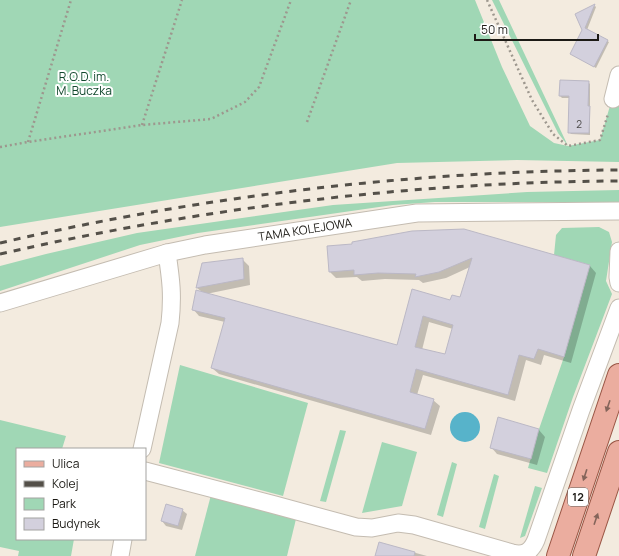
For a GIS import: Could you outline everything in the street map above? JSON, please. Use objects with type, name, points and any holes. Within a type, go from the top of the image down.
[{"type":"main road","name":"12","points":[[558,556],[619,375]]},
{"type":"main road","name":"12","points":[[584,556],[619,452]]},
{"type":"street","points":[[612,99],[619,75]]},
{"type":"street","name":"TAMA KOLEJOWA","points":[[0,303],[167,253],[205,245],[417,213],[619,210]]},
{"type":"street","points":[[619,251],[619,283]]},
{"type":"street","points":[[142,448],[170,323],[172,284],[167,253]]},
{"type":"street","points":[[146,472],[356,527],[372,528],[387,524],[406,524],[512,553],[524,554],[533,547],[536,540],[581,410],[619,308]]},
{"type":"street","points":[[120,556],[123,540]]},
{"type":"path","points":[[28,142],[71,0]]},
{"type":"path","points":[[142,125],[182,0]]},
{"type":"path","points":[[0,147],[142,125],[211,119],[245,102],[259,87],[291,0]]},
{"type":"path","points":[[307,122],[352,0]]},
{"type":"path","points":[[487,0],[532,100],[553,134],[568,146],[600,140],[612,99]]},
{"type":"green space","name":"R.O.D. im. M. Buczka","points":[[0,0],[475,0],[502,67],[530,126],[554,143],[568,146],[600,140],[619,75],[619,162],[517,160],[397,163],[0,227]]},
{"type":"green space","points":[[492,0],[499,0],[568,146],[558,133]]},
{"type":"green space","points":[[619,190],[619,202],[435,202],[393,205],[198,233],[140,245],[0,291],[0,266],[137,233],[333,205],[527,192]]},
{"type":"green space","points":[[599,227],[609,232],[612,242],[606,281],[612,294],[573,397],[547,473],[528,468],[539,429],[564,357],[590,265],[554,255],[556,235],[562,228]]},
{"type":"green space","points":[[180,365],[308,403],[283,496],[159,463]]},
{"type":"green space","points":[[0,420],[66,436],[62,448],[16,448],[16,540],[74,540],[71,556],[18,556],[19,551],[0,547]]},
{"type":"green space","points":[[340,430],[346,431],[326,502],[320,501]]},
{"type":"green space","points":[[382,442],[417,452],[402,506],[362,513]]},
{"type":"green space","points":[[452,462],[457,464],[443,517],[437,515]]},
{"type":"green space","points":[[494,474],[499,476],[485,529],[479,527]]},
{"type":"green space","points":[[535,486],[542,488],[525,536],[520,538]]},
{"type":"green space","points":[[211,495],[296,519],[287,556],[195,556]]},
{"type":"water","points":[[465,412],[475,417],[480,427],[475,437],[465,442],[455,437],[450,427],[455,417]]},
{"type":"building","points":[[595,4],[585,28],[608,40],[594,67],[570,54],[582,30],[575,14]]},
{"type":"building","points":[[560,80],[589,81],[589,133],[568,133],[569,96],[559,96]]},
{"type":"building","points":[[464,229],[590,265],[564,357],[538,349],[534,359],[519,355],[508,395],[416,369],[410,392],[434,399],[425,429],[211,368],[225,318],[192,310],[196,290],[397,345],[412,289],[450,300],[452,295],[460,297],[472,258],[439,272],[415,277],[416,274],[378,273],[354,275],[354,270],[329,272],[327,246],[352,244],[352,242],[412,231]],"holes":[[[423,316],[453,325],[445,354],[415,347]]]},
{"type":"building","points":[[243,258],[244,279],[196,288],[202,263]]},
{"type":"building","points":[[498,417],[539,429],[531,459],[490,448]]},
{"type":"building","points":[[166,504],[183,509],[178,526],[161,521]]},
{"type":"building","points":[[379,542],[415,552],[414,556],[375,556]]},
{"type":"railway","points":[[0,243],[76,226],[153,212],[307,189],[463,175],[541,171],[619,170]]},
{"type":"railway","points":[[0,254],[153,223],[307,201],[385,192],[463,186],[619,181]]}]
